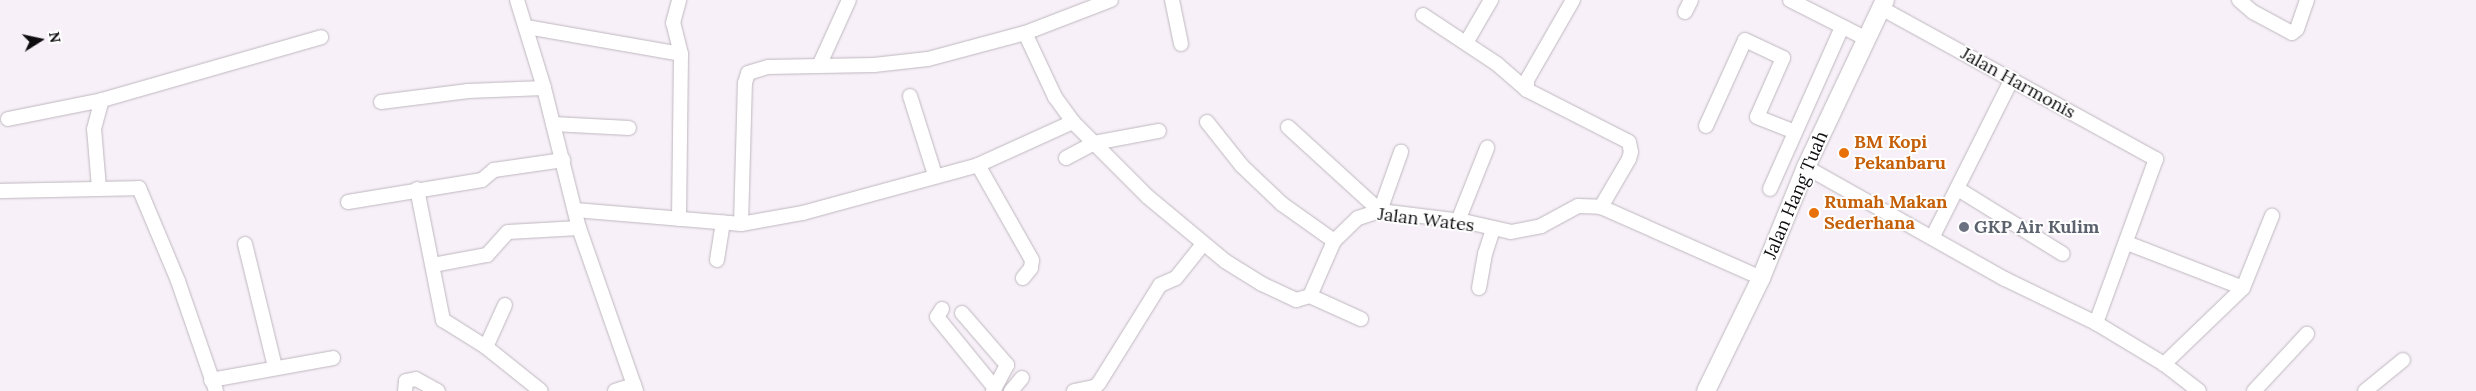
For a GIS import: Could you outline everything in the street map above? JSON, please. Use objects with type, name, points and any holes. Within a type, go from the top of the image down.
[{"type":"main road","name":"Jalan Hang Tuah","points":[[1706,391],[1761,278],[1806,167],[1865,38],[1883,4]]},
{"type":"street","points":[[517,0],[527,27],[544,88],[579,228],[635,388],[614,391]]},
{"type":"street","points":[[679,0],[673,23],[681,54],[679,219]]},
{"type":"street","points":[[819,66],[849,0]]},
{"type":"street","points":[[741,224],[745,83],[748,73],[768,67],[874,65],[928,59],[1025,33],[1111,0]]},
{"type":"street","points":[[1172,0],[1180,44]]},
{"type":"street","points":[[1466,43],[1491,0]]},
{"type":"street","points":[[1526,90],[1527,80],[1573,0]]},
{"type":"street","points":[[1790,0],[1865,38]]},
{"type":"street","points":[[2239,0],[2253,12],[2292,33],[2297,29],[2307,0]]},
{"type":"street","name":"Jalan Harmonis","points":[[1883,4],[2012,79],[2156,159],[2127,243]]},
{"type":"street","points":[[1423,16],[1466,43],[1526,90],[1629,142],[1631,152],[1629,158],[1601,207]]},
{"type":"street","points":[[527,27],[681,54]]},
{"type":"street","points":[[1770,189],[1842,27]]},
{"type":"street","points":[[1025,33],[1055,97],[1073,122],[1094,144],[1203,244],[1262,284],[1296,300],[1310,296],[1361,319]]},
{"type":"street","points":[[8,119],[102,100],[321,37]]},
{"type":"street","points":[[1706,126],[1745,40],[1783,58],[1757,117],[1795,132]]},
{"type":"street","points":[[1933,236],[2012,79]]},
{"type":"street","points":[[381,102],[468,91],[544,88]]},
{"type":"street","points":[[910,96],[935,174]]},
{"type":"street","points":[[99,188],[94,129],[102,100]]},
{"type":"street","points":[[575,210],[741,224],[803,212],[935,174],[978,164],[1073,122]]},
{"type":"street","points":[[1207,122],[1242,166],[1282,204],[1334,241]]},
{"type":"street","points":[[553,124],[629,128]]},
{"type":"street","points":[[1288,128],[1380,211],[1401,152]]},
{"type":"street","points":[[1066,158],[1094,144],[1159,131]]},
{"type":"street","points":[[1458,220],[1487,148]]},
{"type":"street","points":[[348,202],[417,189],[482,180],[494,170],[562,160]]},
{"type":"street","points":[[978,164],[1032,260],[1031,268],[1023,278]]},
{"type":"street","points":[[1806,167],[1933,236],[2005,279],[2096,323],[2164,364],[2199,391]]},
{"type":"street","points":[[0,191],[138,188],[178,280],[214,386],[275,367],[333,358]]},
{"type":"street","points":[[417,189],[446,324],[486,347],[541,391]]},
{"type":"street","points":[[1958,189],[2062,254]]},
{"type":"street","name":"Jalan Wates","points":[[1310,296],[1334,241],[1358,218],[1380,211],[1458,220],[1493,228],[1522,231],[1578,206],[1601,207],[1761,278]]},
{"type":"street","points":[[2164,364],[2243,288],[2272,216]]},
{"type":"street","points":[[717,260],[723,222]]},
{"type":"street","points":[[433,265],[487,255],[508,232],[579,228]]},
{"type":"street","points":[[1479,288],[1484,254],[1493,228]]},
{"type":"street","points":[[2096,323],[2127,243],[2243,288]]},
{"type":"street","points":[[245,244],[275,367]]},
{"type":"street","points":[[1074,391],[1095,387],[1099,383],[1157,282],[1176,278],[1203,244]]},
{"type":"street","points":[[486,347],[505,305]]},
{"type":"street","points":[[942,309],[937,317],[993,389],[1007,365],[962,313]]},
{"type":"street","points":[[2254,391],[2307,334]]},
{"type":"street","points":[[2365,391],[2403,360]]},
{"type":"street","points":[[1011,391],[1022,378]]},
{"type":"street","points":[[405,391],[406,381],[416,379],[438,391]]},
{"type":"place","name":"BM Kopi Pekanbaru","points":[[1844,153]]},
{"type":"place","name":"Rumah Makan Sederhana","points":[[1814,213]]},
{"type":"place","name":"GKP Air Kulim","points":[[1964,227]]}]
